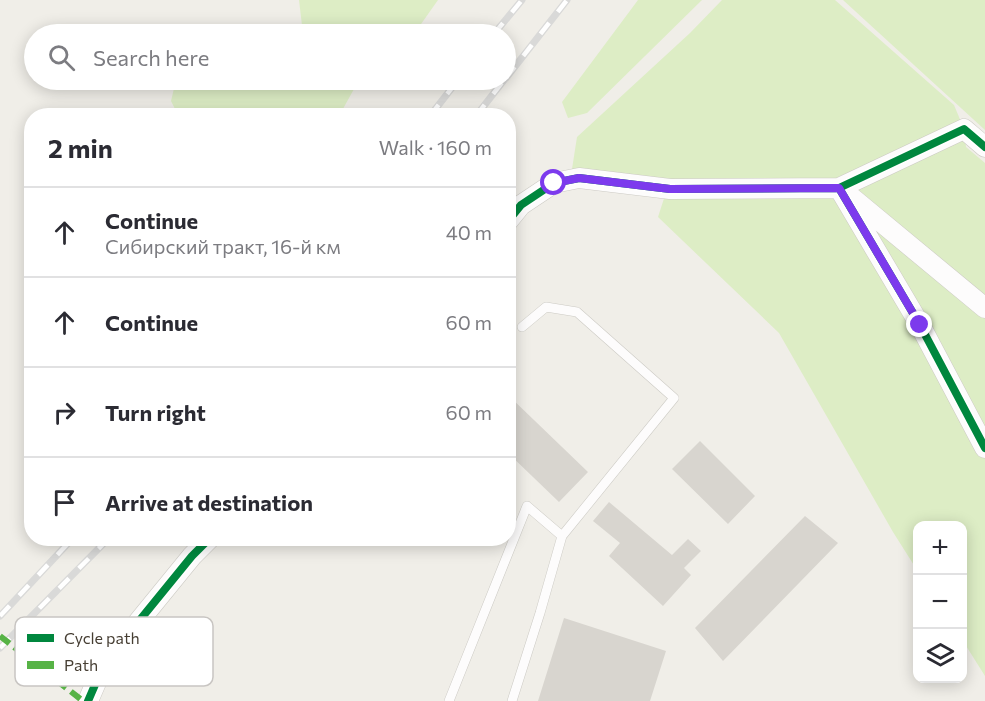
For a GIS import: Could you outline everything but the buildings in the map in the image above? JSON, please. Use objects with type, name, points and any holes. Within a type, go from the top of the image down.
[{"type":"street","points":[[516,211],[521,205],[554,183],[579,178],[670,189],[839,188],[964,129],[985,147]]},
{"type":"street","points":[[839,188],[985,308]]},
{"type":"street","points":[[839,188],[920,325],[985,448]]},
{"type":"street","points":[[142,617],[202,546]]},
{"type":"street","points":[[88,701],[94,686]]},
{"type":"lane","points":[[512,701],[562,536],[674,398],[577,312],[546,307],[522,327]]},
{"type":"lane","points":[[516,534],[527,506],[562,536]]},
{"type":"lane","points":[[449,701],[511,546]]},
{"type":"green space","points":[[299,0],[438,0],[421,24],[302,24]]},
{"type":"green space","points":[[638,0],[702,0],[587,113],[568,118],[562,102]]},
{"type":"green space","points":[[722,0],[835,0],[954,105],[964,129],[966,147],[985,163],[985,676],[967,647],[967,521],[913,521],[913,564],[779,333],[658,217],[669,183],[572,169],[577,137],[690,33]]},
{"type":"green space","points":[[843,0],[985,0],[985,130]]},
{"type":"green space","points":[[174,90],[353,90],[343,108],[174,108],[171,101]]},
{"type":"railway","points":[[502,24],[522,0]]},
{"type":"railway","points":[[516,65],[567,0]]},
{"type":"railway","points":[[436,108],[450,90]]},
{"type":"railway","points":[[482,108],[496,90]]},
{"type":"railway","points":[[0,616],[66,546]]},
{"type":"railway","points":[[31,617],[101,546]]},
{"type":"railway","points":[[0,648],[15,633]]},
{"type":"marked path","points":[[0,636],[15,648]]},
{"type":"marked path","points":[[64,686],[83,701]]},
{"type":"cycle path","points":[[516,211],[521,205],[554,183],[579,178],[670,189],[839,188],[964,129],[985,147]]},
{"type":"cycle path","points":[[839,188],[920,325],[985,448]]},
{"type":"cycle path","points":[[142,617],[202,546]]},
{"type":"cycle path","points":[[88,701],[94,686]]},
{"type":"route","points":[[554,183],[579,178],[670,189],[839,188],[920,325]]}]
